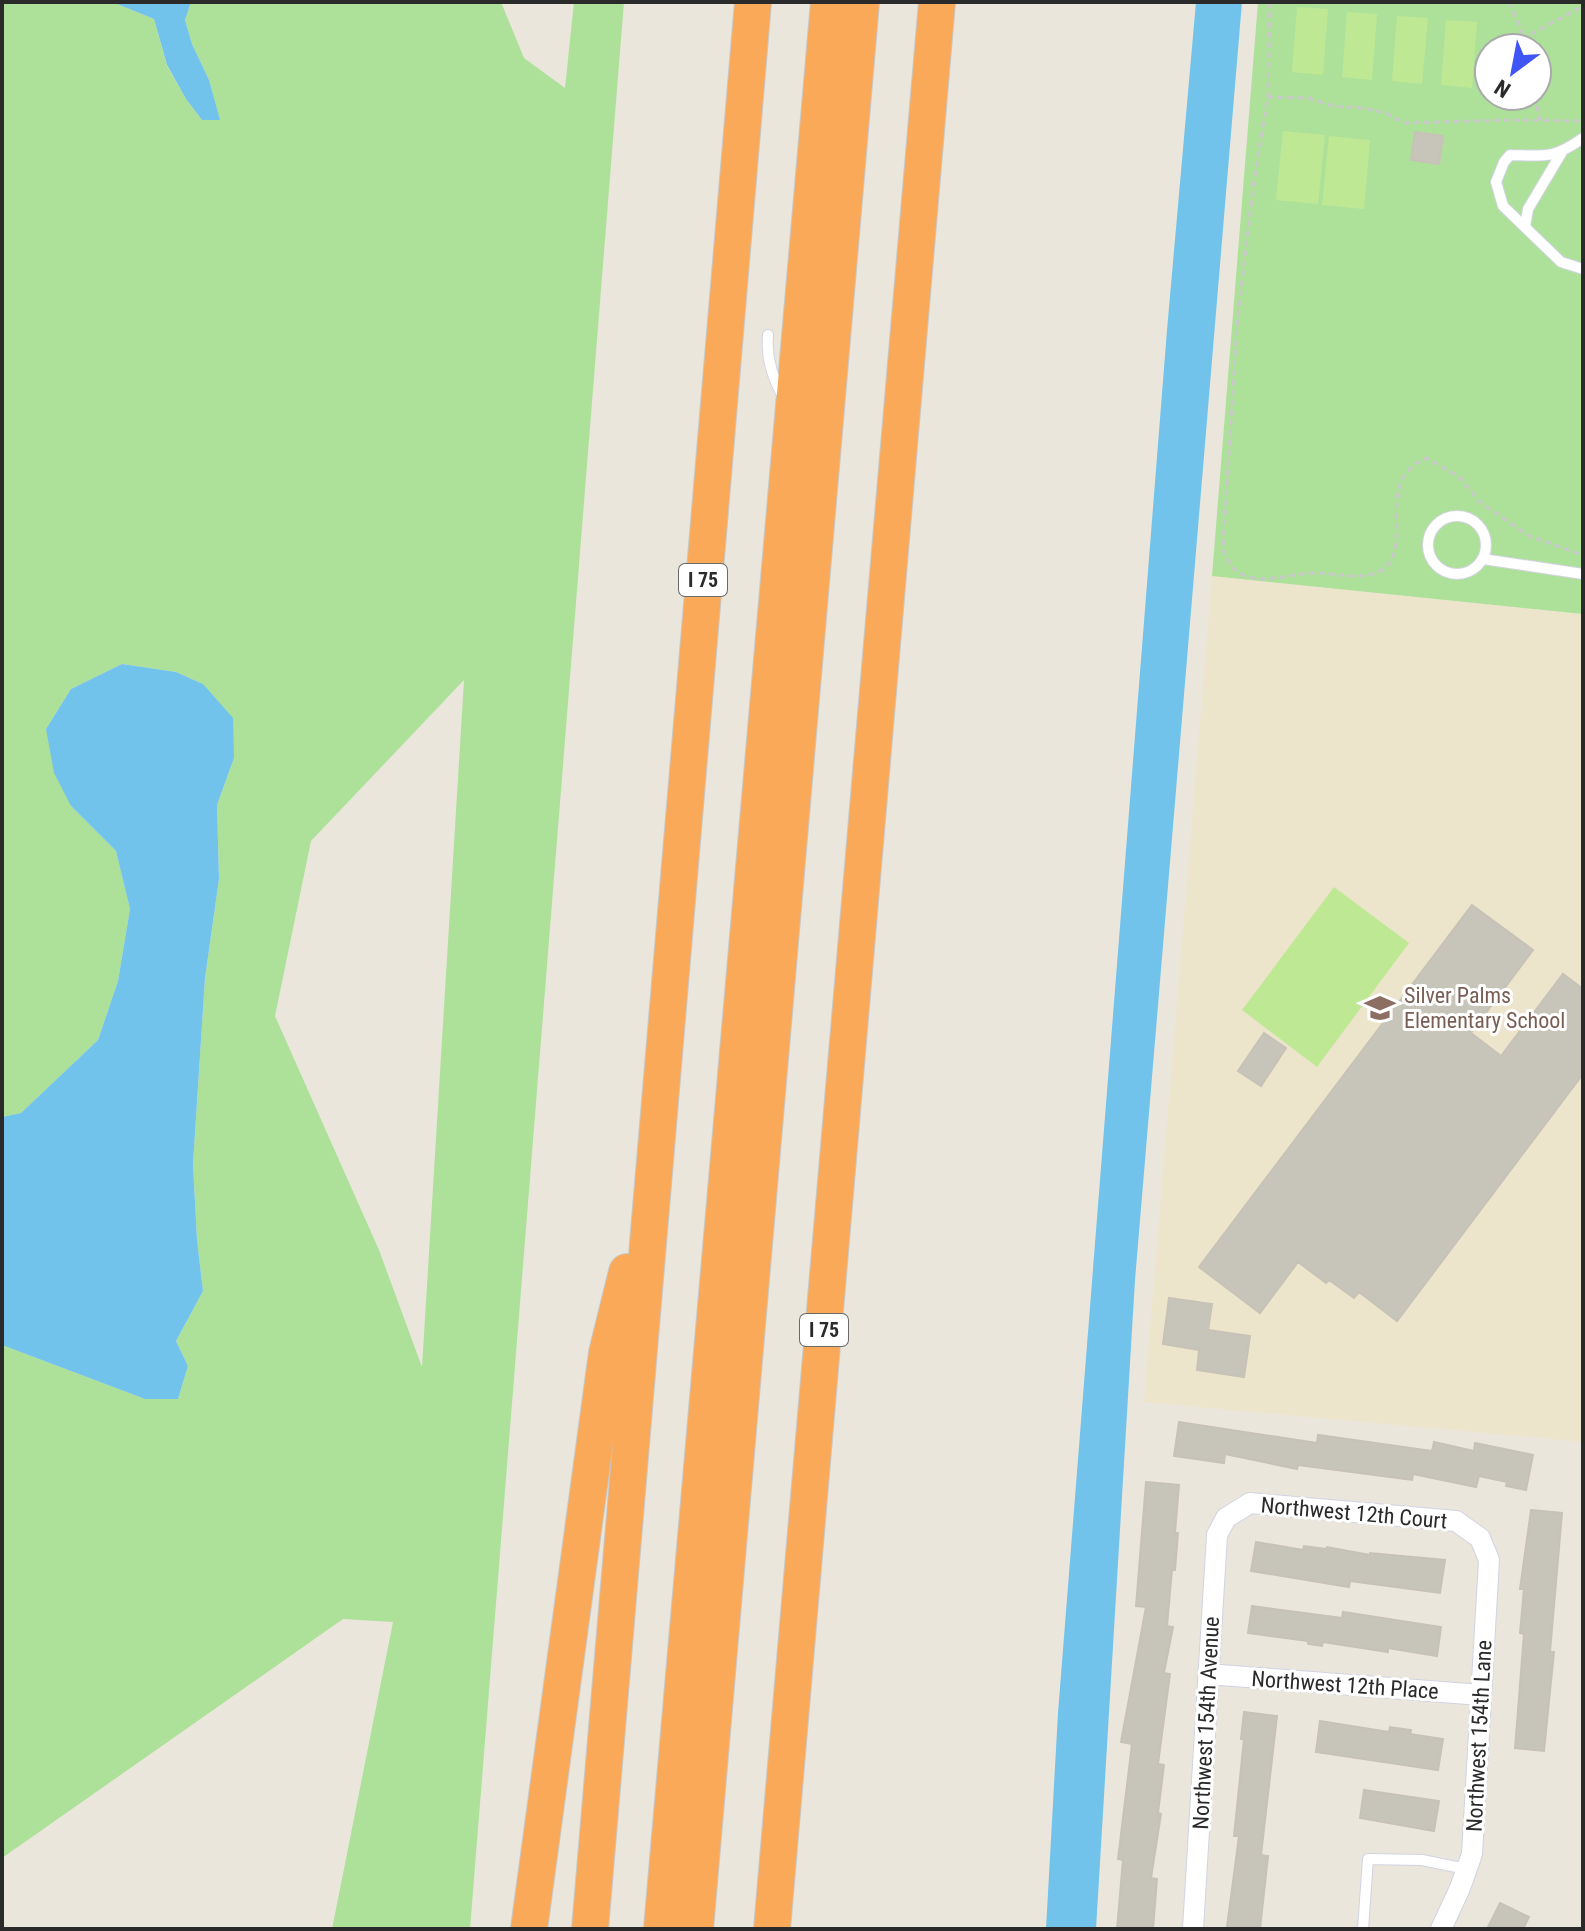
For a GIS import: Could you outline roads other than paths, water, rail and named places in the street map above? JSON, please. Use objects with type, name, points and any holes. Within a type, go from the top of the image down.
[{"type":"highway","name":"I 75","points":[[590,1929],[753,2]]},
{"type":"highway","points":[[662,1929],[829,2]]},
{"type":"highway","points":[[695,1929],[861,2]]},
{"type":"highway","name":"I 75","points":[[772,1929],[937,2]]},
{"type":"highway","points":[[529,1929],[607,1353],[654,1158]]},
{"type":"highway","points":[[717,1929],[724,1792],[745,1534],[733,1492]]},
{"type":"highway","points":[[782,1929],[786,1767]]},
{"type":"street","name":"Northwest 12th Court","points":[[1226,1518],[1250,1503],[1456,1521],[1480,1538]]},
{"type":"street","name":"Northwest 154th Avenue","points":[[1193,1929],[1217,1535],[1226,1518]]},
{"type":"street","name":"Northwest 154th Lane","points":[[1441,1929],[1472,1854],[1489,1560],[1480,1538]]},
{"type":"street","name":"Northwest 12th Place","points":[[1208,1674],[1481,1695]]},
{"type":"lane","points":[[1583,138],[1562,152],[1550,155],[1510,155],[1496,182],[1503,206],[1561,262],[1583,269]]},
{"type":"lane","points":[[1525,227],[1528,209],[1562,152]]},
{"type":"lane","points":[[768,335],[767,354],[777,386],[794,413]]},
{"type":"lane","points":[[1460,515],[1471,519],[1480,526],[1485,537],[1483,559],[1465,573],[1453,574],[1442,570],[1433,563],[1428,553],[1427,541],[1431,530],[1438,521],[1448,516],[1460,515]]},
{"type":"lane","points":[[1483,559],[1583,574]]},
{"type":"lane","points":[[1363,1929],[1368,1859],[1422,1860],[1466,1869]]},
{"type":"water","points":[[112,2],[191,2],[185,20],[192,44],[209,80],[220,120],[202,120],[186,99],[167,65],[154,19]]},
{"type":"water","points":[[1196,2],[1242,2],[1135,1280],[1096,1929],[1046,1929],[1058,1713],[1167,330]]},
{"type":"water","points":[[122,664],[176,672],[203,684],[233,718],[234,758],[217,805],[219,879],[205,978],[193,1164],[203,1291],[176,1341],[188,1366],[178,1399],[145,1399],[2,1345],[2,1117],[21,1113],[98,1040],[118,981],[130,909],[116,851],[71,806],[54,773],[46,729],[71,689]]},
{"type":"place","name":"Silver Palms Elementary School","points":[[1380,1008]]}]
